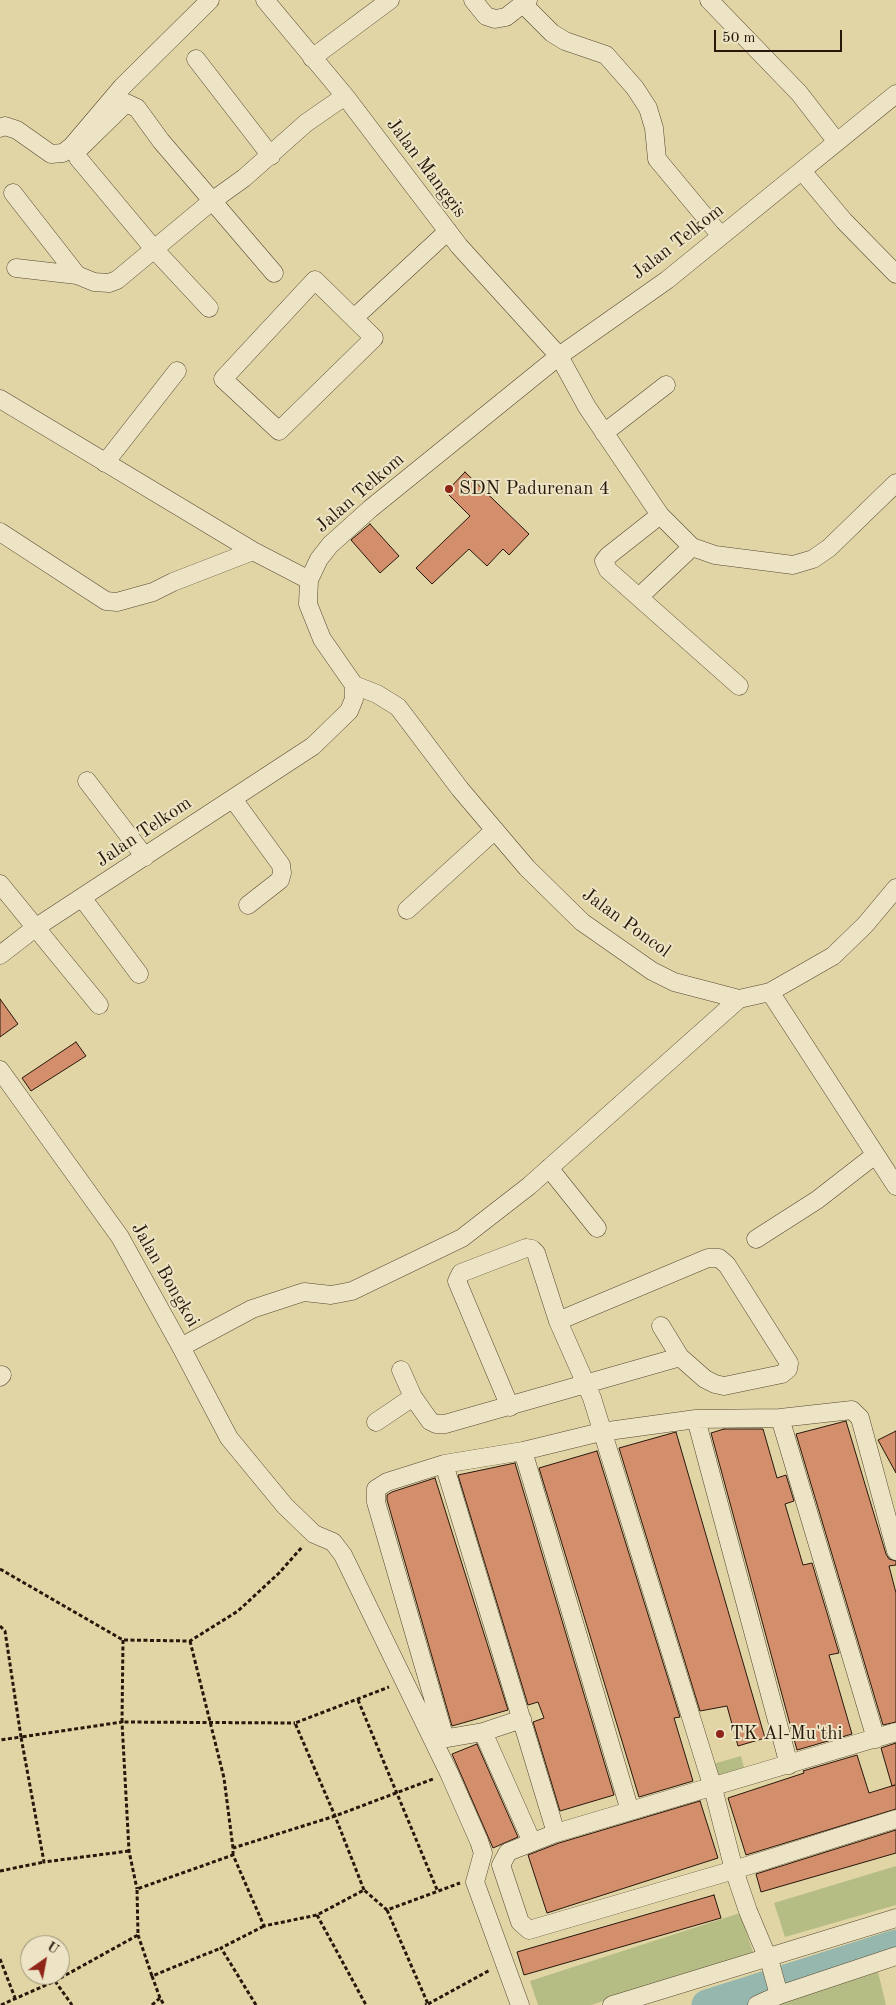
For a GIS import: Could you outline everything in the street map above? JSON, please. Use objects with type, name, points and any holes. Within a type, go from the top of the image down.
[{"type":"street","points":[[0,128],[5,126],[17,130],[51,154],[63,153],[72,146],[122,87],[210,0]]},
{"type":"street","name":"Jalan Manggis","points":[[265,0],[345,96],[448,232],[559,356],[604,433],[660,515],[692,546]]},
{"type":"street","points":[[312,58],[390,0]]},
{"type":"street","points":[[473,0],[486,16],[495,19],[506,17],[526,2],[552,33],[606,56],[636,88],[648,108],[654,128],[658,159],[722,236]]},
{"type":"street","points":[[709,0],[799,93],[837,142]]},
{"type":"street","points":[[196,59],[271,156]]},
{"type":"street","name":"Jalan Telkom","points":[[0,955],[35,928],[83,899],[312,746],[349,711],[354,699],[354,685],[322,639],[308,604],[309,580],[319,559],[330,545],[363,515],[559,356],[667,280],[896,94]]},
{"type":"street","points":[[16,268],[77,275],[94,282],[109,283],[117,280],[212,201],[271,156],[306,123],[345,96]]},
{"type":"street","points":[[209,308],[154,248],[81,163],[76,154],[126,102],[137,108],[161,141],[274,273]]},
{"type":"street","points":[[802,171],[844,221],[896,274]]},
{"type":"street","points":[[13,193],[77,275]]},
{"type":"street","points":[[354,318],[448,232]]},
{"type":"street","points":[[315,280],[354,318],[374,338],[280,431],[223,379],[315,280]]},
{"type":"street","points":[[105,463],[177,372]]},
{"type":"street","points":[[604,433],[666,385]]},
{"type":"street","points":[[0,400],[253,551],[309,580]]},
{"type":"street","points":[[639,597],[692,546],[715,555],[793,564],[813,559],[829,548],[896,482]]},
{"type":"street","points":[[660,515],[604,561],[608,570],[739,686]]},
{"type":"street","points":[[0,532],[106,601],[117,602],[153,592],[173,582],[253,551]]},
{"type":"street","name":"Jalan Poncol","points":[[354,685],[377,694],[398,707],[460,789],[495,830],[528,868],[582,922],[652,971],[674,982],[739,998],[770,992],[833,956],[865,925],[896,888]]},
{"type":"street","points":[[88,781],[145,857]]},
{"type":"street","points":[[232,799],[281,865],[282,873],[280,880],[248,905]]},
{"type":"street","points":[[407,910],[495,830]]},
{"type":"street","points":[[0,884],[99,1005]]},
{"type":"street","points":[[83,899],[139,974]]},
{"type":"street","points":[[770,992],[896,1186]]},
{"type":"street","points":[[181,1346],[252,1309],[304,1292],[331,1295],[352,1291],[462,1238],[529,1186],[739,998]]},
{"type":"street","name":"Jalan Bongkoi","points":[[0,1070],[120,1237],[181,1346],[229,1438],[285,1506],[308,1528],[333,1542],[343,1555],[449,1772],[483,1853],[475,1882]]},
{"type":"street","points":[[756,1239],[817,1200],[875,1155]]},
{"type":"street","points":[[549,1168],[597,1228]]},
{"type":"street","points":[[510,1407],[457,1281],[459,1276],[526,1248],[532,1248],[536,1253],[558,1321],[589,1391],[713,1788],[734,1870],[778,1991]]},
{"type":"street","points":[[558,1321],[708,1258],[719,1258],[728,1265],[789,1363],[788,1369],[782,1374],[724,1386],[705,1379],[680,1357],[661,1326]]},
{"type":"street","points":[[401,1370],[413,1397],[430,1421],[436,1424],[445,1424],[510,1407],[589,1391],[680,1357]]},
{"type":"street","points":[[376,1422],[413,1397]]},
{"type":"street","points":[[522,1719],[483,1732],[448,1738],[443,1732],[376,1502],[376,1489],[387,1482],[444,1464],[523,1451],[601,1428],[696,1419],[780,1418],[852,1410],[857,1414],[896,1552]]},
{"type":"street","points":[[780,1418],[876,1739]]},
{"type":"street","points":[[696,1419],[789,1765]]},
{"type":"street","points":[[523,1451],[630,1811]]},
{"type":"street","points":[[444,1464],[556,1833]]},
{"type":"street","points":[[483,1732],[532,1842]]},
{"type":"street","points":[[896,1732],[713,1788],[556,1833],[508,1852],[501,1865],[520,1922],[529,1930],[734,1870],[896,1819]]},
{"type":"street","points":[[475,1882],[520,2005]]},
{"type":"street","points":[[612,2005],[634,2001],[769,1962],[896,1918]]},
{"type":"street","points":[[756,2005],[778,1991],[896,1958]]},
{"type":"path","points":[[0,1570],[123,1640],[190,1641],[238,1611],[278,1573],[308,1528]]},
{"type":"path","points":[[0,1626],[5,1631],[21,1737],[44,1862]]},
{"type":"path","points":[[123,1640],[122,1722],[129,1851],[137,1889],[138,1935],[164,2005]]},
{"type":"path","points":[[190,1641],[224,1778],[233,1856],[264,1926]]},
{"type":"path","points":[[0,1740],[122,1722],[212,1725],[295,1723],[404,1681]]},
{"type":"path","points":[[358,1700],[438,1892]]},
{"type":"path","points":[[295,1723],[336,1816],[364,1890],[387,1910],[427,2005],[505,1962]]},
{"type":"path","points":[[233,1848],[336,1816],[449,1772]]},
{"type":"path","points":[[0,1871],[44,1862],[129,1851]]},
{"type":"path","points":[[137,1889],[233,1856]]},
{"type":"path","points":[[387,1910],[460,1883],[475,1882]]},
{"type":"path","points":[[152,1976],[221,1948],[264,1926],[317,1915],[364,1890]]},
{"type":"path","points":[[317,1915],[366,2005]]},
{"type":"path","points":[[70,1973],[138,1935]]},
{"type":"path","points":[[221,1948],[256,2005]]},
{"type":"path","points":[[0,1959],[15,1998]]},
{"type":"path","points":[[1,2005],[46,1985]]},
{"type":"path","points":[[58,1985],[72,2005]]},
{"type":"path","points":[[152,2005],[160,1998]]},
{"type":"green space","points":[[741,1756],[746,1775],[719,1782],[713,1764]]},
{"type":"green space","points":[[896,1866],[896,1905],[785,1937],[774,1903]]},
{"type":"green space","points":[[740,1913],[753,1952],[591,2005],[538,2005],[530,1981]]},
{"type":"green space","points":[[878,1972],[886,2005],[770,2005]]},
{"type":"building","points":[[465,472],[529,534],[509,555],[503,549],[487,566],[469,549],[432,584],[416,568],[470,516],[446,492]]},
{"type":"building","points":[[370,524],[399,556],[380,573],[351,540]]},
{"type":"building","points":[[0,999],[18,1024],[0,1037]]},
{"type":"building","points":[[76,1042],[86,1056],[31,1091],[22,1078]]},
{"type":"building","points":[[846,1421],[886,1554],[889,1559],[896,1561],[896,1565],[889,1566],[896,1593],[896,1722],[883,1725],[796,1434]]},
{"type":"building","points":[[724,1429],[763,1429],[777,1478],[786,1475],[794,1501],[785,1504],[803,1565],[812,1563],[839,1653],[829,1655],[852,1734],[797,1750],[711,1433]]},
{"type":"building","points":[[896,1431],[896,1473],[878,1440]]},
{"type":"building","points":[[676,1432],[765,1738],[738,1746],[727,1706],[700,1711],[619,1448]]},
{"type":"building","points":[[597,1451],[680,1717],[674,1718],[693,1781],[639,1797],[539,1468]]},
{"type":"building","points":[[515,1463],[614,1795],[560,1811],[533,1722],[544,1718],[538,1702],[528,1705],[458,1475]]},
{"type":"building","points":[[435,1478],[508,1710],[452,1726],[387,1500],[387,1495],[392,1492]]},
{"type":"building","points":[[896,1743],[896,1809],[746,1855],[728,1798],[804,1773],[803,1771],[857,1755],[869,1793],[892,1786],[881,1748]]},
{"type":"building","points":[[477,1744],[518,1837],[493,1848],[452,1754]]},
{"type":"building","points":[[700,1801],[718,1858],[547,1913],[528,1855],[559,1843]]},
{"type":"building","points":[[896,1830],[896,1853],[761,1892],[756,1874]]},
{"type":"building","points":[[714,1895],[721,1918],[524,1975],[517,1952]]},
{"type":"waterway","points":[[707,2005],[896,1945]]},
{"type":"place","name":"SDN Padurenan 4","points":[[449,489]]},
{"type":"place","name":"TK Al-Mu'thi","points":[[720,1734]]}]
